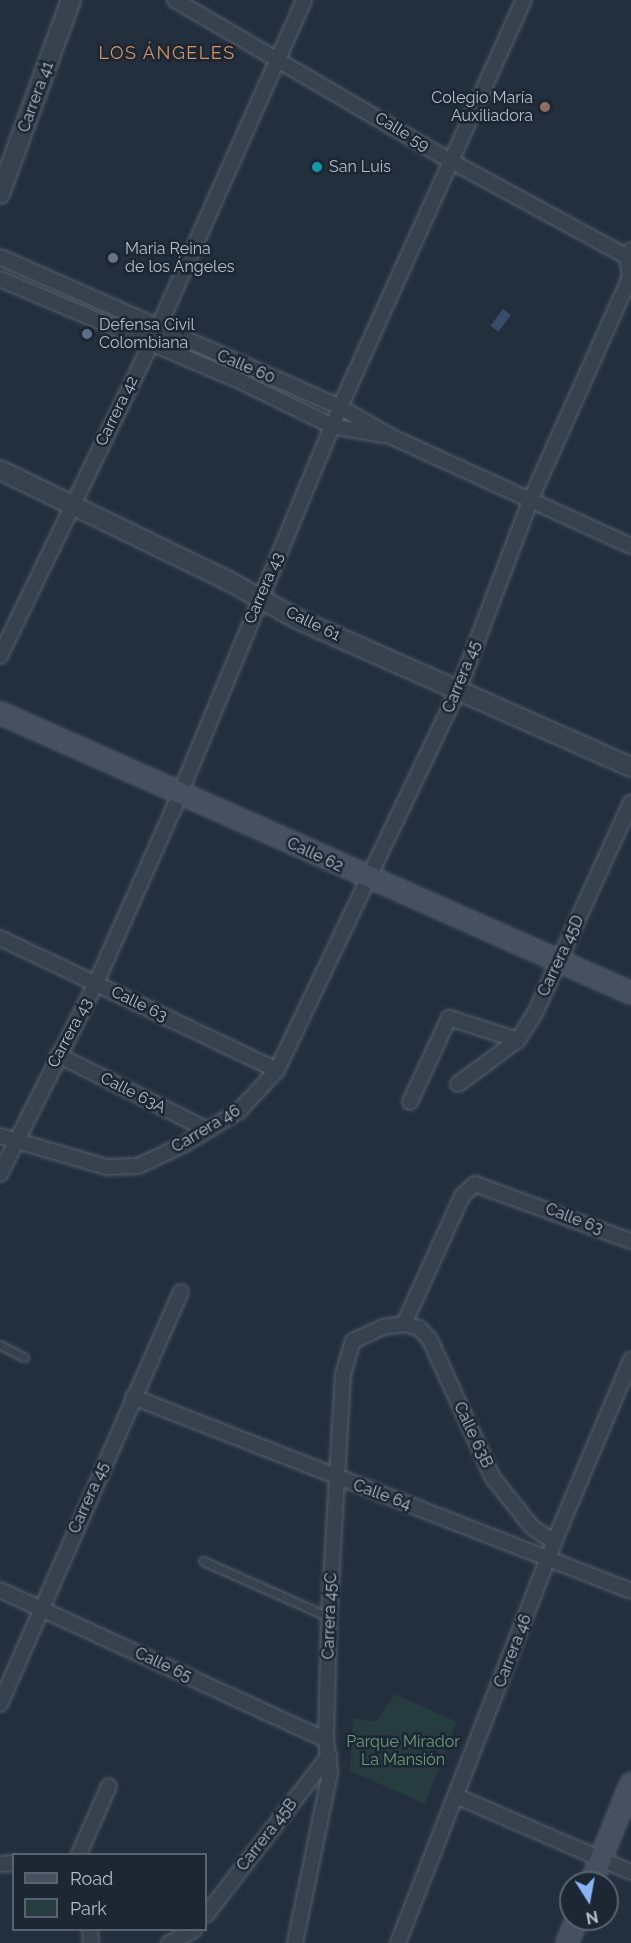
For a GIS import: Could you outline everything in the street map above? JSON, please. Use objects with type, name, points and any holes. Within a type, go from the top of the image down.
[{"type":"main road","name":"Calle 62","points":[[0,713],[631,993]]},
{"type":"main road","points":[[596,1871],[631,1784]]},
{"type":"street","name":"Carrera 41","points":[[0,194],[71,0]]},
{"type":"street","name":"Calle 59","points":[[175,0],[277,57],[449,160],[630,256]]},
{"type":"street","name":"Carrera 42","points":[[0,656],[72,503],[151,344],[304,0]]},
{"type":"street","name":"Carrera 43","points":[[0,1174],[14,1139],[96,983],[179,792],[340,406],[449,160],[525,0]]},
{"type":"street","name":"Carrera 45","points":[[278,1070],[458,691],[530,501],[631,277],[630,256]]},
{"type":"street","name":"Calle 60","points":[[0,257],[157,328],[340,406],[392,437],[631,546]]},
{"type":"street","name":"Calle 60","points":[[0,279],[332,426],[392,437]]},
{"type":"street","name":"Calle 61","points":[[0,470],[72,503],[260,597],[297,619],[631,767]]},
{"type":"street","name":"Carrera 45D","points":[[458,1084],[518,1040],[560,960],[631,803]]},
{"type":"street","name":"Calle 63","points":[[0,938],[278,1070]]},
{"type":"street","points":[[410,1102],[449,1018],[518,1040]]},
{"type":"street","name":"Calle 63A","points":[[58,1055],[208,1130]]},
{"type":"street","name":"Carrera 46","points":[[14,1139],[121,1169],[153,1160],[208,1130],[258,1095],[278,1070]]},
{"type":"street","points":[[0,1136],[14,1139]]},
{"type":"street","name":"Calle 63","points":[[404,1324],[467,1188],[482,1185],[631,1241]]},
{"type":"street","name":"Carrera 45","points":[[0,1704],[181,1292]]},
{"type":"street","name":"Carrera 45C","points":[[295,1943],[326,1796],[329,1755],[326,1740],[329,1617],[346,1355],[353,1341],[367,1332],[404,1324]]},
{"type":"street","name":"Calle 63B","points":[[404,1324],[419,1328],[430,1340],[475,1443],[504,1494],[532,1527],[554,1542]]},
{"type":"street","name":"Carrera 46","points":[[398,1943],[554,1542],[627,1381],[631,1360]]},
{"type":"street","name":"Calle 64","points":[[133,1397],[337,1478],[549,1557],[631,1591]]},
{"type":"street","name":"Calle 65","points":[[0,1590],[326,1740]]},
{"type":"street","name":"Carrera 45B","points":[[207,1914],[329,1755]]},
{"type":"street","points":[[80,1853],[108,1786]]},
{"type":"street","points":[[456,1796],[631,1872]]},
{"type":"street","points":[[169,1943],[195,1934]]},
{"type":"lane","points":[[0,1345],[24,1357]]},
{"type":"lane","points":[[203,1561],[329,1617]]},
{"type":"green space","name":"Parque Mirador La Mansión","points":[[395,1694],[457,1722],[425,1804],[350,1771],[353,1718],[375,1722]]},
{"type":"water","points":[[503,309],[511,315],[498,332],[490,326]]},
{"type":"place","name":"Colegio María Auxiliadora","points":[[545,107]]},
{"type":"place","name":"San Luis","points":[[317,167]]},
{"type":"place","name":"Maria Reina de los Ángeles","points":[[113,258]]},
{"type":"place","name":"Defensa Civil Colombiana","points":[[87,334]]},
{"type":"district","name":"LOS ÁNGELES","points":[[167,53]]}]
